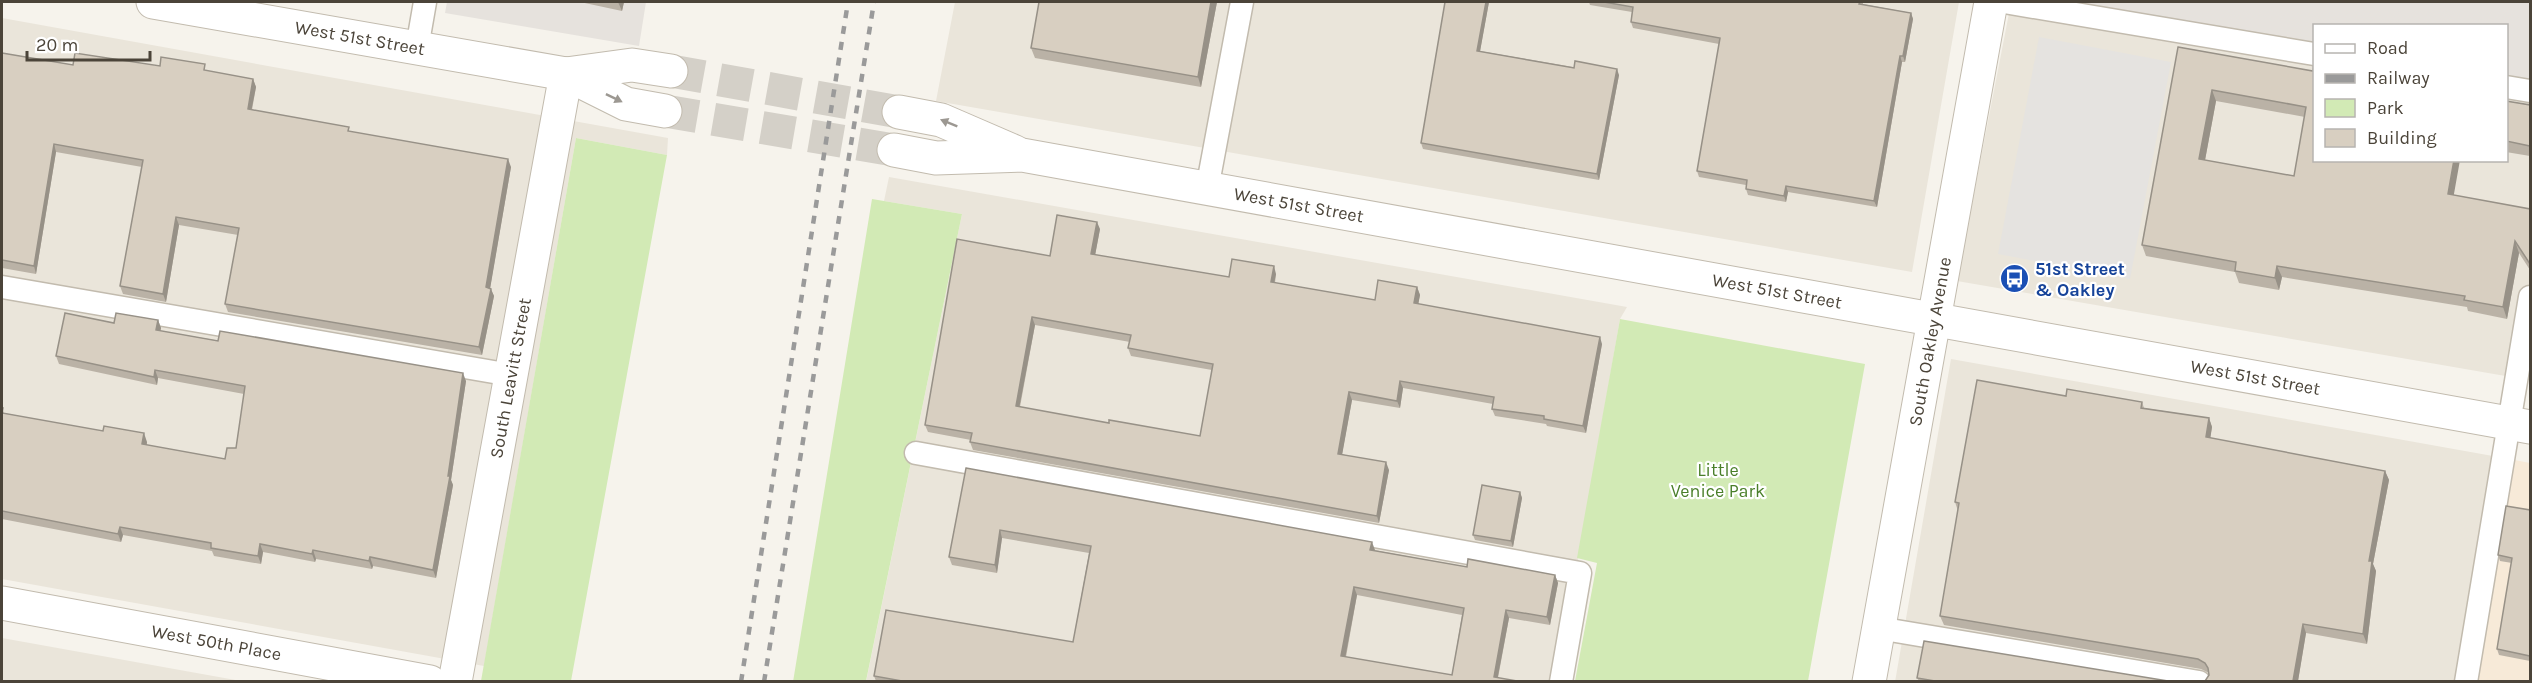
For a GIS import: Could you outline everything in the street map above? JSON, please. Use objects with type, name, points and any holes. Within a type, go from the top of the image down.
[{"type":"street","name":"West 51st Street","points":[[153,2],[566,74],[626,104],[665,111]]},
{"type":"street","name":"South Oakley Avenue","points":[[1869,681],[1991,2]]},
{"type":"street","name":"West 51st Street","points":[[566,74],[632,65],[670,71]]},
{"type":"street","name":"South Leavitt Street","points":[[455,681],[566,74]]},
{"type":"street","name":"West 51st Street","points":[[899,112],[941,120],[1022,155]]},
{"type":"street","name":"West 51st Street","points":[[894,150],[936,158],[1022,155],[2520,425]]},
{"type":"street","name":"West 50th Place","points":[[2,603],[430,681]]},
{"type":"lane","points":[[417,48],[425,2]]},
{"type":"lane","points":[[1207,189],[1242,2]]},
{"type":"lane","points":[[2004,2],[2087,8],[2313,54]]},
{"type":"lane","points":[[2508,87],[2530,91]]},
{"type":"lane","points":[[2,287],[511,375]]},
{"type":"lane","points":[[2466,681],[2520,425],[2530,297]]},
{"type":"lane","points":[[916,453],[1580,573],[1561,681]]},
{"type":"lane","points":[[1878,628],[2199,681]]},
{"type":"shaded area","points":[[447,2],[646,2],[639,46],[445,13]]},
{"type":"shaded area","points":[[955,2],[1959,2],[1912,272],[936,101]]},
{"type":"shaded area","points":[[2004,2],[2530,2],[2530,91],[2508,87],[2508,24],[2313,24],[2313,54]]},
{"type":"shaded area","points":[[2011,3],[2313,54],[2313,162],[2508,162],[2508,87],[2530,91],[2530,297],[2517,378],[1957,281]]},
{"type":"shaded area","points":[[2,18],[668,138],[667,155],[576,138],[484,666],[2,579]]},
{"type":"shaded area","points":[[2039,37],[2171,62],[2130,279],[1998,254]]},
{"type":"shaded area","points":[[889,177],[1627,307],[1620,319],[1557,681],[866,682],[962,214],[884,201]]},
{"type":"shaded area","points":[[1951,359],[2504,458],[2466,681],[1895,682]]},
{"type":"shaded area","points":[[2504,458],[2530,463],[2530,681],[2466,682]]},
{"type":"shaded area","points":[[2,638],[241,681],[2,681]]},
{"type":"green space","points":[[576,138],[667,155],[571,681],[481,681]]},
{"type":"green space","points":[[872,199],[962,214],[866,681],[793,682]]},
{"type":"green space","name":"Little Venice Park","points":[[1620,319],[1865,364],[1808,681],[1575,681],[1597,563],[1577,558]]},
{"type":"building","points":[[1039,2],[1211,2],[1198,77],[1031,48]]},
{"type":"building","points":[[1445,2],[1486,2],[1477,51],[1574,68],[1575,61],[1617,69],[1597,174],[1421,143]]},
{"type":"building","points":[[1604,2],[1860,2],[1859,4],[1911,13],[1903,56],[1900,56],[1874,201],[1786,186],[1784,196],[1746,189],[1747,180],[1697,171],[1720,38],[1631,22],[1633,7]]},
{"type":"building","points":[[2178,47],[2313,71],[2313,162],[2454,162],[2448,194],[2530,209],[2530,264],[2515,241],[2503,307],[2464,300],[2465,296],[2277,266],[2275,278],[2235,271],[2236,262],[2142,245]],"holes":[[[2212,90],[2306,107],[2294,176],[2199,159]]]},
{"type":"building","points":[[2,53],[73,65],[75,53],[160,66],[161,57],[205,64],[204,70],[253,79],[248,109],[349,127],[348,131],[508,159],[486,287],[491,289],[479,347],[225,304],[239,228],[176,217],[163,294],[120,286],[143,160],[54,144],[34,266],[2,260]]},
{"type":"building","points":[[2508,101],[2530,105],[2530,146],[2508,141]]},
{"type":"building","points":[[1057,215],[1097,222],[1091,254],[1229,277],[1232,259],[1274,266],[1271,282],[1375,300],[1378,280],[1417,287],[1414,303],[1600,337],[1583,426],[1544,419],[1544,416],[1492,409],[1494,397],[1400,381],[1397,401],[1349,392],[1338,454],[1386,462],[1377,516],[970,442],[972,433],[925,425],[957,239],[1050,256]],"holes":[[[1032,317],[1131,335],[1128,348],[1213,364],[1200,436],[1109,420],[1109,423],[1016,406]]]},
{"type":"building","points":[[65,313],[114,323],[116,313],[158,320],[156,330],[218,341],[220,331],[463,373],[448,476],[450,476],[433,570],[370,557],[369,561],[313,550],[312,554],[260,544],[258,556],[211,548],[211,543],[120,527],[118,534],[2,511],[2,413],[103,431],[104,426],[144,433],[142,444],[225,459],[227,448],[236,448],[245,386],[155,370],[154,377],[56,356]]},
{"type":"building","points":[[1977,380],[2066,396],[2067,389],[2142,402],[2141,408],[2209,418],[2206,437],[2385,471],[2369,561],[2372,561],[2363,634],[2303,624],[2293,681],[2205,681],[2209,675],[2208,668],[2198,659],[1940,616],[1959,503],[1955,502]]},
{"type":"building","points":[[966,468],[1372,542],[1370,550],[1467,567],[1468,559],[1555,575],[1547,617],[1506,610],[1494,677],[1517,681],[902,681],[874,676],[886,610],[1073,642],[1091,546],[1000,530],[995,565],[949,557]],"holes":[[[1354,587],[1464,608],[1452,675],[1341,656]]]},
{"type":"building","points":[[1482,485],[1520,492],[1511,541],[1473,535]]},
{"type":"building","points":[[2506,506],[2530,510],[2530,656],[2497,649],[2512,558],[2498,555]]},
{"type":"building","points":[[1924,641],[2168,681],[1935,681],[1917,678]]},
{"type":"tunnel","points":[[671,71],[899,112]]},
{"type":"tunnel","points":[[665,111],[894,150]]},
{"type":"railway","points":[[741,682],[848,2]]},
{"type":"railway","points":[[764,682],[874,2]]},
{"type":"place","name":"51st Street & Oakley","points":[[2014,279]]}]
